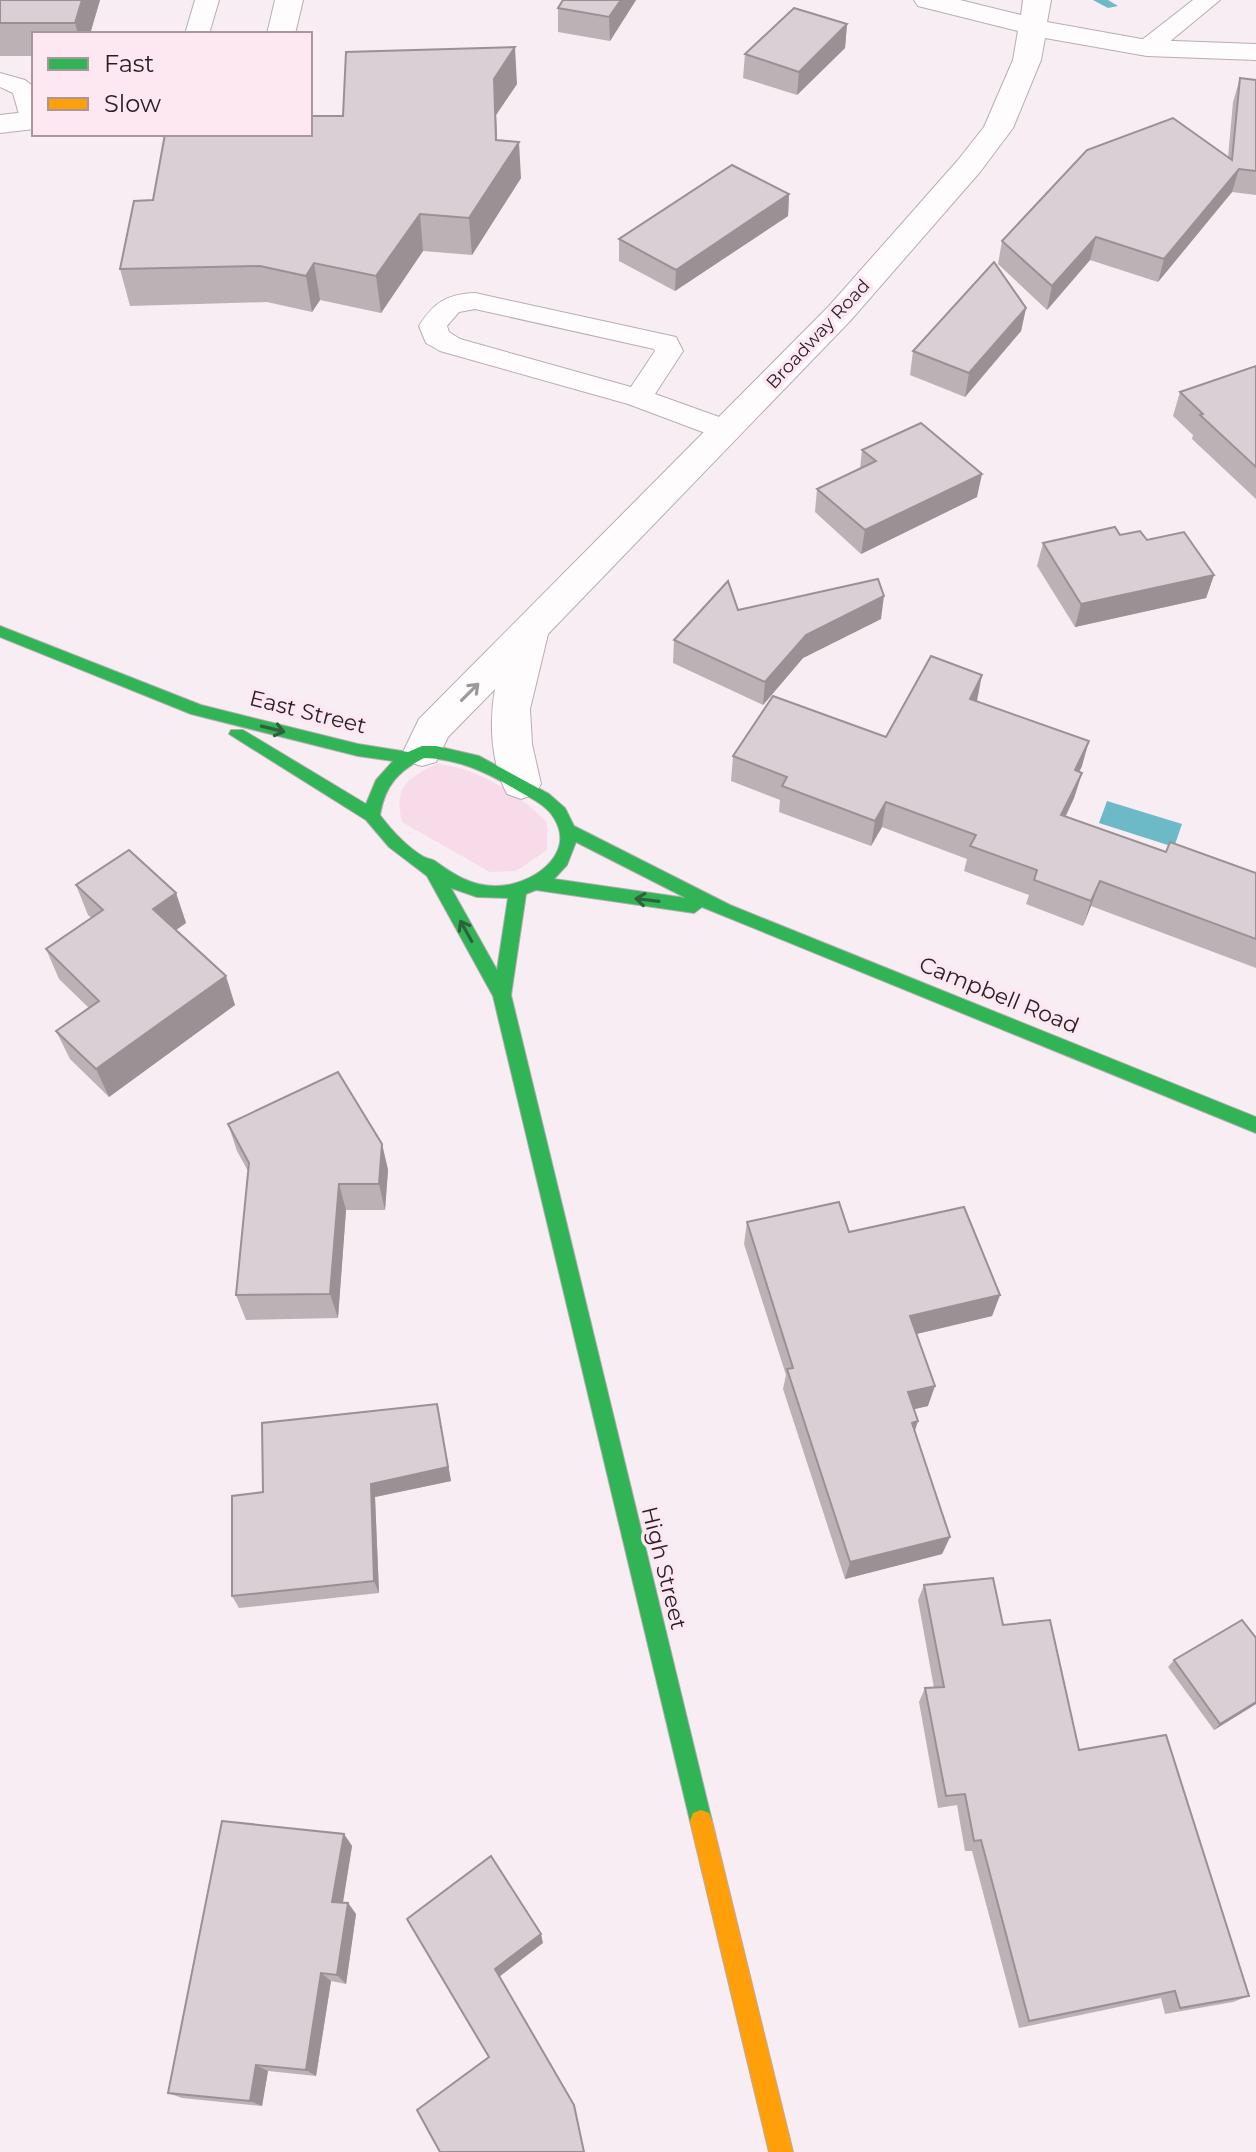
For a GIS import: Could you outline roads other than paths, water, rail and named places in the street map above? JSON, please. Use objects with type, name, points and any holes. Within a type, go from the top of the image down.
[{"type":"street","points":[[281,32],[289,0]]},
{"type":"street","points":[[928,0],[1035,14],[1082,39],[1147,48],[1256,52]]},
{"type":"street","name":"Broadway Road","points":[[415,755],[433,729],[840,313],[988,141],[998,128],[1027,60],[1035,14]]},
{"type":"street","points":[[0,124],[32,120]]},
{"type":"street","name":"Broadway Road","points":[[521,784],[512,749],[508,710],[514,677],[535,627]]},
{"type":"street","name":"East Street","points":[[0,631],[197,710],[358,750],[415,755]]},
{"type":"street","name":"East Street","points":[[197,710],[372,816]]},
{"type":"street","points":[[415,755],[471,756],[551,803],[569,831],[568,848],[561,863],[536,883],[518,891],[495,893],[476,889],[430,866],[390,839],[372,816],[378,783],[391,769],[415,755]]},
{"type":"street","name":"Campbell Road","points":[[569,831],[724,910],[1256,1125]]},
{"type":"street","name":"High Street","points":[[430,866],[502,995],[781,2152]]},
{"type":"street","name":"Campbell Road","points":[[536,883],[724,910]]},
{"type":"street","name":"High Street","points":[[502,995],[518,891]]},
{"type":"lane","points":[[198,32],[207,0]]},
{"type":"lane","points":[[1147,48],[1208,0]]},
{"type":"lane","points":[[0,80],[18,84],[26,91],[32,116]]},
{"type":"lane","points":[[638,398],[669,351],[666,343],[475,301],[451,303],[443,309],[433,326],[436,337],[450,345],[638,398],[726,430]]},
{"type":"water","points":[[1107,801],[1182,824],[1174,847],[1099,823]]},
{"type":"waterway","points":[[1099,0],[1112,6]]}]
